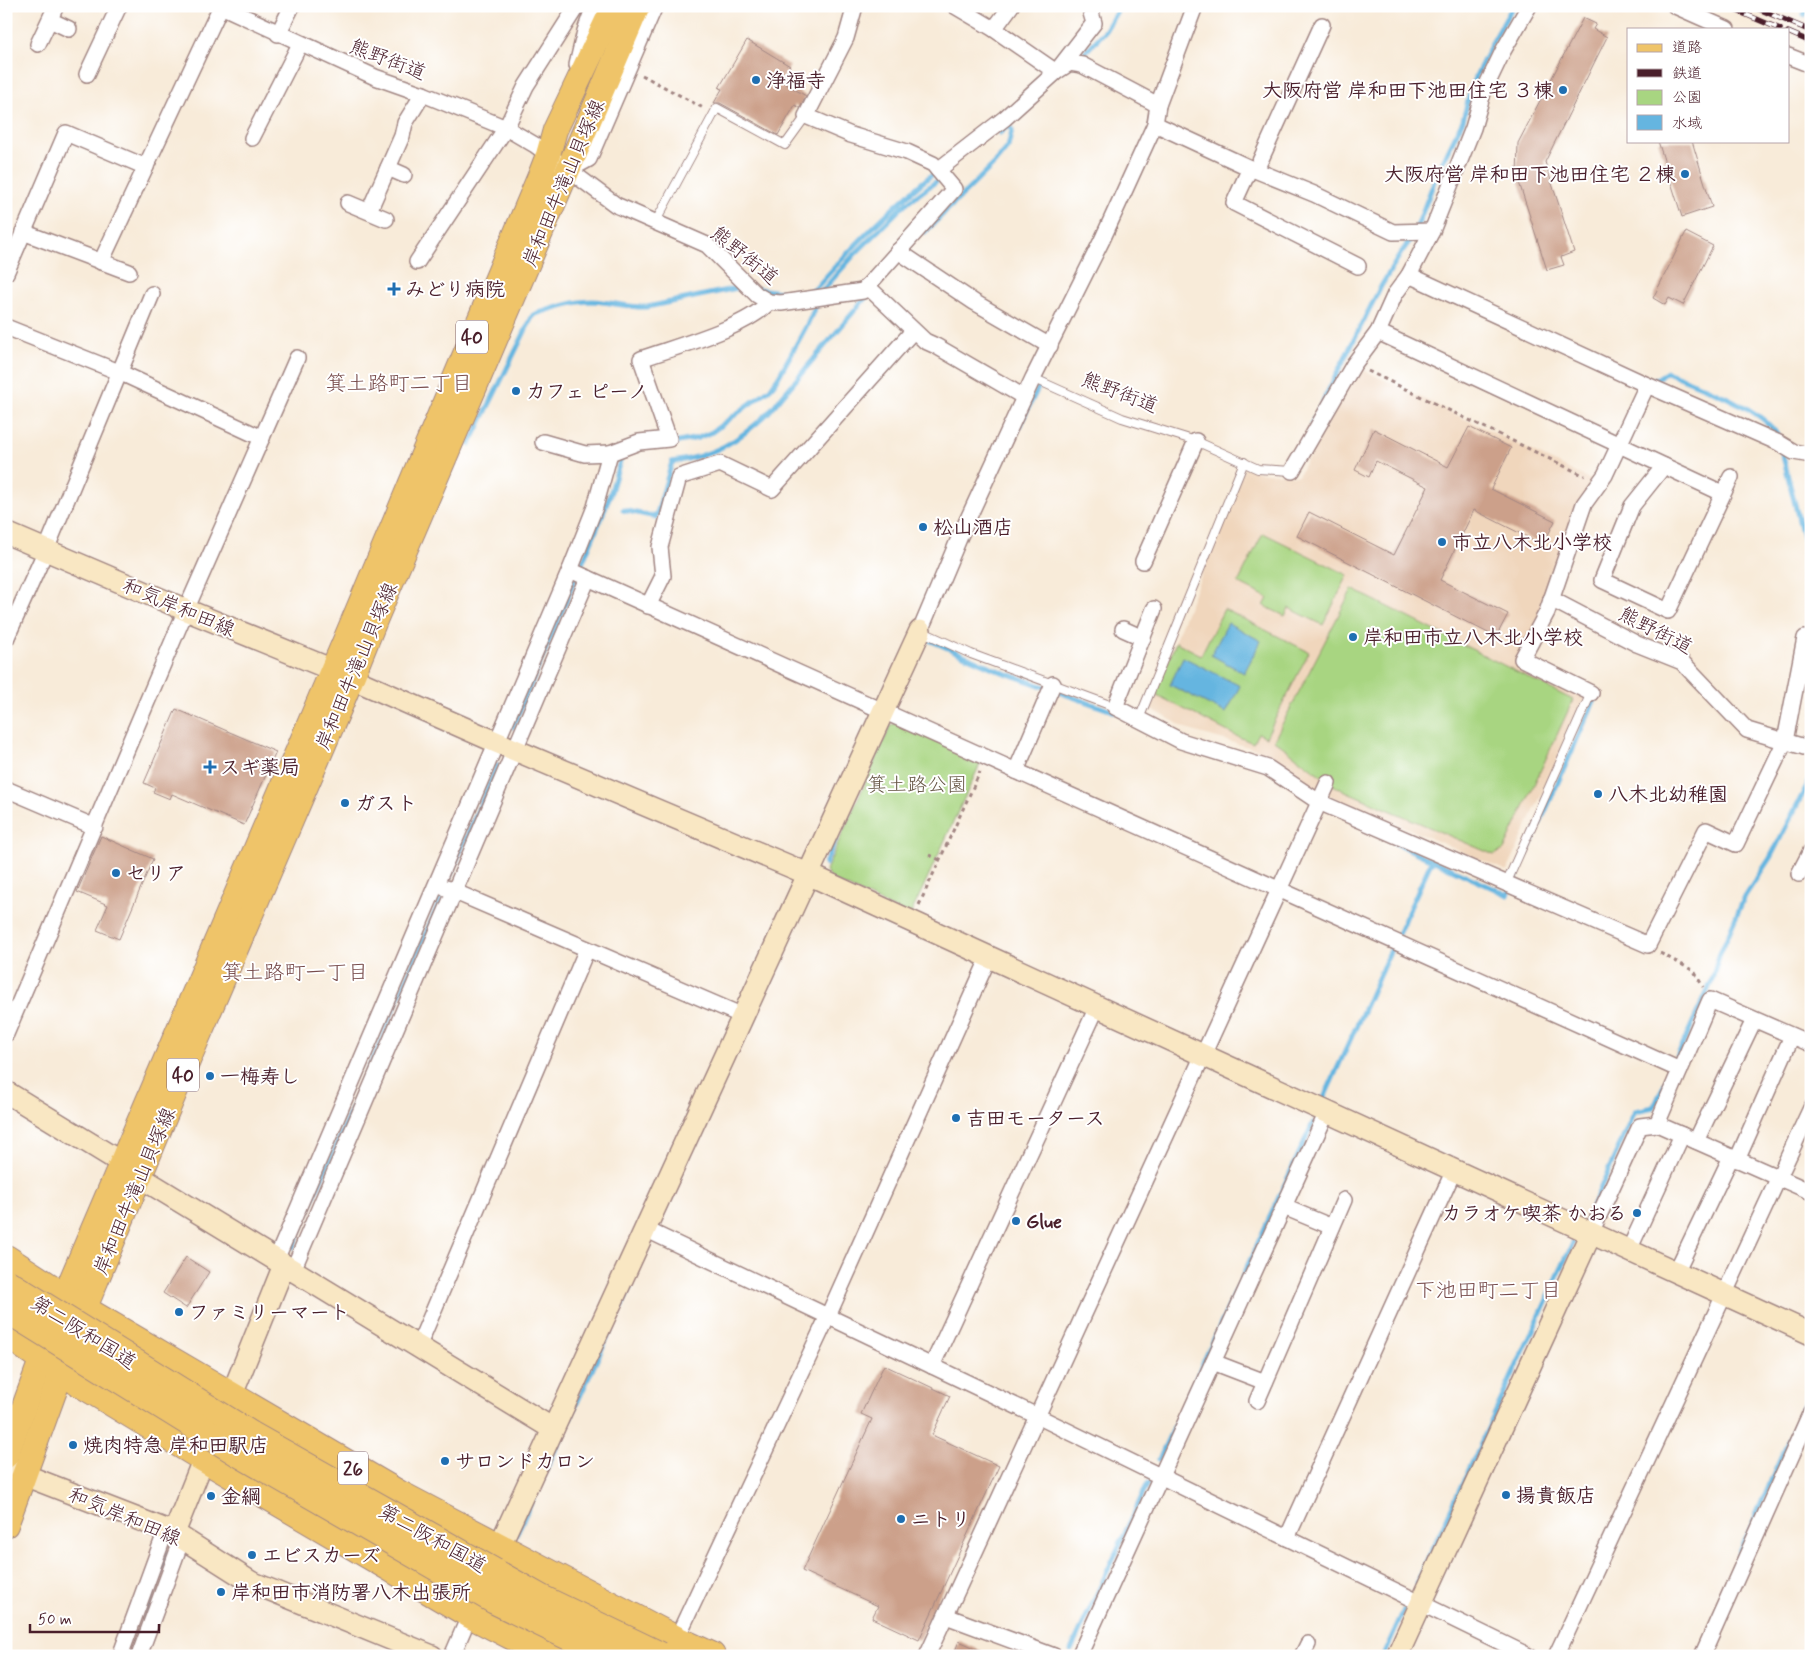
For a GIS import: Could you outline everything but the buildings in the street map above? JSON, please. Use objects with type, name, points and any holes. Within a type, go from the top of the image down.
[{"type":"highway","name":"26","points":[[6,1260],[231,1397],[398,1494],[499,1547],[668,1648],[711,1656]]},
{"type":"highway","name":"第二阪和国道","points":[[6,1283],[250,1435],[541,1599],[668,1648]]},
{"type":"highway","name":"第二阪和国道","points":[[6,1308],[238,1452],[494,1600],[610,1656]]},
{"type":"highway","points":[[6,1333],[52,1364],[204,1458],[470,1614],[552,1656]]},
{"type":"main road","name":"岸和田牛滝山貝塚線","points":[[74,1303],[140,1177],[196,1042],[548,155],[555,130],[614,6]]},
{"type":"main road","name":"岸和田牛滝山貝塚線","points":[[6,1525],[15,1472],[122,1163],[342,674],[380,608],[638,6]]},
{"type":"main road","name":"岸和田牛滝山貝塚線","points":[[6,1456],[52,1364]]},
{"type":"street","points":[[87,74],[119,6]]},
{"type":"street","points":[[101,262],[221,6]]},
{"type":"street","name":"熊野街道","points":[[221,6],[252,13],[278,34],[300,44],[375,77],[423,94],[506,128],[548,155],[616,205],[707,244],[757,295],[769,302],[781,303],[863,291],[867,286]]},
{"type":"street","points":[[278,34],[292,6]]},
{"type":"street","points":[[417,262],[506,128],[526,86],[577,6]]},
{"type":"street","points":[[569,98],[585,31],[594,6]]},
{"type":"street","points":[[569,170],[589,159],[655,6]]},
{"type":"street","points":[[855,6],[846,38],[806,116],[851,135],[907,152],[933,164],[954,189],[867,286],[925,341],[1024,397]]},
{"type":"street","points":[[954,6],[994,29],[1056,72]]},
{"type":"street","points":[[994,29],[1011,6]]},
{"type":"street","points":[[942,174],[1056,72],[1094,23],[1091,14],[1093,6]]},
{"type":"street","points":[[499,1547],[920,631],[960,536],[1024,397],[1102,240],[1155,124],[1158,106],[1195,6]]},
{"type":"street","points":[[1292,471],[1354,364],[1378,332],[1395,294],[1409,275],[1432,231],[1473,128],[1483,93],[1503,51],[1529,6]]},
{"type":"street","points":[[1675,6],[1725,28]]},
{"type":"street","points":[[38,44],[53,13],[69,29]]},
{"type":"street","points":[[1322,25],[1253,169],[1234,203],[1358,266]]},
{"type":"street","points":[[252,138],[300,44]]},
{"type":"street","points":[[1790,57],[1811,65]]},
{"type":"street","points":[[1056,72],[1076,64],[1158,106]]},
{"type":"street","points":[[369,212],[402,136],[405,123],[423,94]]},
{"type":"street","points":[[1155,124],[1253,169],[1314,194],[1393,232],[1432,231]]},
{"type":"street","points":[[6,273],[66,133],[146,166]]},
{"type":"street","points":[[388,168],[404,175]]},
{"type":"street","points":[[348,202],[386,219]]},
{"type":"street","points":[[23,232],[128,272]]},
{"type":"street","points":[[898,251],[974,302],[1050,346]]},
{"type":"street","points":[[1409,275],[1794,452],[1811,455]]},
{"type":"street","points":[[6,639],[46,550],[152,294]]},
{"type":"street","points":[[543,442],[585,454],[610,453],[639,442],[669,439],[641,359],[725,330],[762,310],[769,302]]},
{"type":"street","points":[[6,327],[119,372],[262,438]]},
{"type":"street","points":[[648,606],[662,576],[660,547],[678,477],[720,464],[772,489],[913,331]]},
{"type":"street","points":[[1378,332],[1722,493]]},
{"type":"street","points":[[6,1034],[186,610],[297,358]]},
{"type":"street","points":[[1591,693],[1522,659],[1546,612],[1584,504],[1605,475],[1648,385]]},
{"type":"street","points":[[1143,561],[1196,441]]},
{"type":"street","points":[[231,1397],[284,1265],[578,574],[610,453]]},
{"type":"street","points":[[1664,466],[1632,506],[1602,580],[1668,610],[1731,477]]},
{"type":"street","name":"和気岸和田線","points":[[6,533],[342,674],[505,746],[808,874],[1811,1334]]},
{"type":"street","points":[[578,574],[1680,1070]]},
{"type":"street","name":"熊野街道","points":[[1551,599],[1636,644],[1682,662],[1747,730],[1811,748]]},
{"type":"street","points":[[1154,609],[1115,707],[1181,741],[1268,768],[1319,802],[1648,945],[1706,830],[1736,844],[1785,740],[1805,638]]},
{"type":"street","points":[[1123,629],[1142,638]]},
{"type":"street","points":[[1016,771],[1053,684]]},
{"type":"street","points":[[927,1656],[1328,783]]},
{"type":"street","points":[[6,789],[95,827]]},
{"type":"street","points":[[1799,874],[1811,851]]},
{"type":"street","points":[[445,887],[743,1016]]},
{"type":"street","points":[[418,1347],[587,949]]},
{"type":"street","points":[[668,1648],[828,1316],[989,957]]},
{"type":"street","points":[[1657,1124],[1710,1000],[1811,1044]]},
{"type":"street","points":[[932,1366],[1097,1007]]},
{"type":"street","points":[[1696,1142],[1754,1020]]},
{"type":"street","points":[[1676,1272],[1734,1158],[1792,1036]]},
{"type":"street","points":[[6,1092],[122,1163]]},
{"type":"street","points":[[1556,1656],[1811,1108]]},
{"type":"street","points":[[1079,1656],[1327,1112]]},
{"type":"street","points":[[1397,1656],[1640,1126],[1657,1124],[1778,1178],[1809,1191],[1811,1189]]},
{"type":"street","points":[[1628,1250],[1682,1135]]},
{"type":"street","points":[[1287,1538],[1454,1170]]},
{"type":"street","points":[[140,1177],[553,1429]]},
{"type":"street","points":[[1257,1401],[1344,1200]]},
{"type":"street","points":[[1284,1207],[1332,1227]]},
{"type":"street","points":[[645,1229],[1037,1416],[1529,1656]]},
{"type":"street","points":[[1213,1362],[1265,1382]]},
{"type":"street","points":[[1702,1656],[1811,1412]]},
{"type":"street","points":[[120,1656],[174,1534],[204,1458]]},
{"type":"street","name":"和気岸和田線","points":[[15,1472],[174,1534],[251,1582],[432,1656]]},
{"type":"street","points":[[139,1656],[174,1534]]},
{"type":"street","points":[[452,1656],[470,1614]]},
{"type":"street","points":[[946,1616],[1054,1656]]},
{"type":"lane","points":[[655,223],[717,108],[785,145],[806,116]]},
{"type":"lane","name":"熊野街道","points":[[1033,378],[1122,418],[1196,441],[1258,468],[1292,471]]},
{"type":"lane","points":[[1139,719],[1244,462]]},
{"type":"lane","points":[[920,631],[971,654],[1115,707]]},
{"type":"lane","points":[[1506,884],[1591,693]]},
{"type":"path","points":[[628,68],[714,114]]},
{"type":"path","points":[[1354,364],[1600,483]]},
{"type":"path","points":[[912,922],[987,758]]},
{"type":"path","points":[[929,855],[940,860]]},
{"type":"path","points":[[1648,945],[1649,948],[1694,971],[1710,1000]]},
{"type":"shaded area","name":"岸和田市立八木北小学校","points":[[1364,370],[1593,481],[1543,611],[1515,663],[1585,698],[1507,871],[1318,790],[1270,753],[1189,730],[1148,707],[1245,467],[1257,472],[1298,476],[1344,394]]},
{"type":"green space","points":[[1263,533],[1348,575],[1323,625],[1289,608],[1285,616],[1264,606],[1268,598],[1238,583]]},
{"type":"green space","points":[[1352,589],[1573,700],[1504,850],[1494,855],[1336,787],[1274,740]]},
{"type":"green space","points":[[1224,609],[1309,652],[1266,737],[1258,733],[1253,743],[1155,694],[1176,642],[1201,655]]},
{"type":"green space","name":"箕土路公園","points":[[897,723],[982,760],[910,916],[830,879],[826,870],[891,725]]},
{"type":"water","points":[[1228,623],[1261,641],[1244,673],[1211,655]]},
{"type":"water","points":[[1183,657],[1240,686],[1226,713],[1170,685]]},
{"type":"waterway","points":[[1077,61],[1105,31],[1120,6]]},
{"type":"waterway","points":[[1312,423],[1380,288],[1414,235],[1438,171],[1463,120],[1473,82],[1513,6]]},
{"type":"waterway","points":[[1804,15],[1808,6]]},
{"type":"waterway","points":[[1000,133],[1011,123]]},
{"type":"waterway","points":[[925,232],[994,164],[1008,147],[1012,130],[1008,126]]},
{"type":"waterway","points":[[809,293],[887,214],[934,173]]},
{"type":"waterway","points":[[669,444],[698,438],[712,432],[770,389],[807,325],[823,290],[854,255],[903,206],[942,177]]},
{"type":"waterway","points":[[470,444],[533,315],[585,301],[647,307],[742,287]]},
{"type":"waterway","points":[[758,289],[795,294]]},
{"type":"waterway","points":[[623,510],[656,517],[672,462],[712,452],[735,440],[757,423],[768,413],[867,296]]},
{"type":"waterway","points":[[1656,379],[1667,372],[1730,399],[1762,419],[1773,429],[1779,440]]},
{"type":"waterway","points":[[1013,439],[1040,384]]},
{"type":"waterway","points":[[1781,448],[1811,569]]},
{"type":"waterway","points":[[513,727],[600,521],[621,458],[625,453]]},
{"type":"waterway","points":[[927,639],[1002,672],[1045,687]]},
{"type":"waterway","points":[[1058,692],[1115,712]]},
{"type":"waterway","points":[[1395,843],[1508,895],[1594,701],[1588,698]]},
{"type":"waterway","points":[[293,1247],[497,765]]},
{"type":"waterway","points":[[1589,1214],[1635,1111],[1654,1107],[1711,983],[1719,956],[1745,896],[1770,858],[1811,778]]},
{"type":"waterway","points":[[825,864],[835,840]]},
{"type":"waterway","points":[[1398,934],[1432,860]]},
{"type":"waterway","points":[[1324,1098],[1392,947]]},
{"type":"waterway","points":[[1159,1459],[1313,1123]]},
{"type":"waterway","points":[[1417,1583],[1573,1243]]},
{"type":"waterway","points":[[516,1535],[630,1288]]},
{"type":"waterway","points":[[1732,1571],[1811,1388]]},
{"type":"waterway","points":[[1071,1650],[1148,1483]]},
{"type":"waterway","points":[[131,1656],[168,1553]]},
{"type":"waterway","points":[[1383,1656],[1404,1610]]},
{"type":"railway","points":[[1726,6],[1778,28]]},
{"type":"railway","points":[[1752,6],[1811,31]]},
{"type":"railway","points":[[1790,33],[1811,42]]},
{"type":"place","name":"浄福寺","points":[[756,80]]},
{"type":"place","name":"大阪府営 岸和田下池田住宅 ３棟","points":[[1563,90]]},
{"type":"place","name":"大阪府営 岸和田下池田住宅 ２棟","points":[[1685,174]]},
{"type":"place","name":"みどり病院","points":[[394,289]]},
{"type":"place","name":"カフェ ピーノ","points":[[516,391]]},
{"type":"place","name":"松山酒店","points":[[923,527]]},
{"type":"place","name":"市立八木北小学校","points":[[1442,542]]},
{"type":"place","name":"岸和田市立八木北小学校","points":[[1353,637]]},
{"type":"place","name":"スギ薬局","points":[[210,767]]},
{"type":"place","name":"八木北幼稚園","points":[[1598,794]]},
{"type":"place","name":"ガスト","points":[[345,803]]},
{"type":"place","name":"セリア","points":[[116,873]]},
{"type":"place","name":"一梅寿し","points":[[210,1076]]},
{"type":"place","name":"吉田モータース","points":[[956,1118]]},
{"type":"place","name":"カラオケ喫茶 かおる","points":[[1637,1213]]},
{"type":"place","name":"Glue","points":[[1016,1221]]},
{"type":"place","name":"ファミリーマート","points":[[179,1312]]},
{"type":"place","name":"焼肉特急 岸和田駅店","points":[[73,1445]]},
{"type":"place","name":"サロンドカロン","points":[[445,1461]]},
{"type":"place","name":"揚貴飯店","points":[[1506,1495]]},
{"type":"place","name":"金綱","points":[[211,1496]]},
{"type":"place","name":"ニトリ","points":[[901,1519]]},
{"type":"place","name":"エビスカーズ","points":[[252,1555]]},
{"type":"place","name":"岸和田市消防署八木出張所","points":[[221,1592]]},
{"type":"district","name":"箕土路町二丁目","points":[[399,383]]},
{"type":"district","name":"箕土路町一丁目","points":[[295,972]]},
{"type":"district","name":"下池田町二丁目","points":[[1488,1290]]}]
